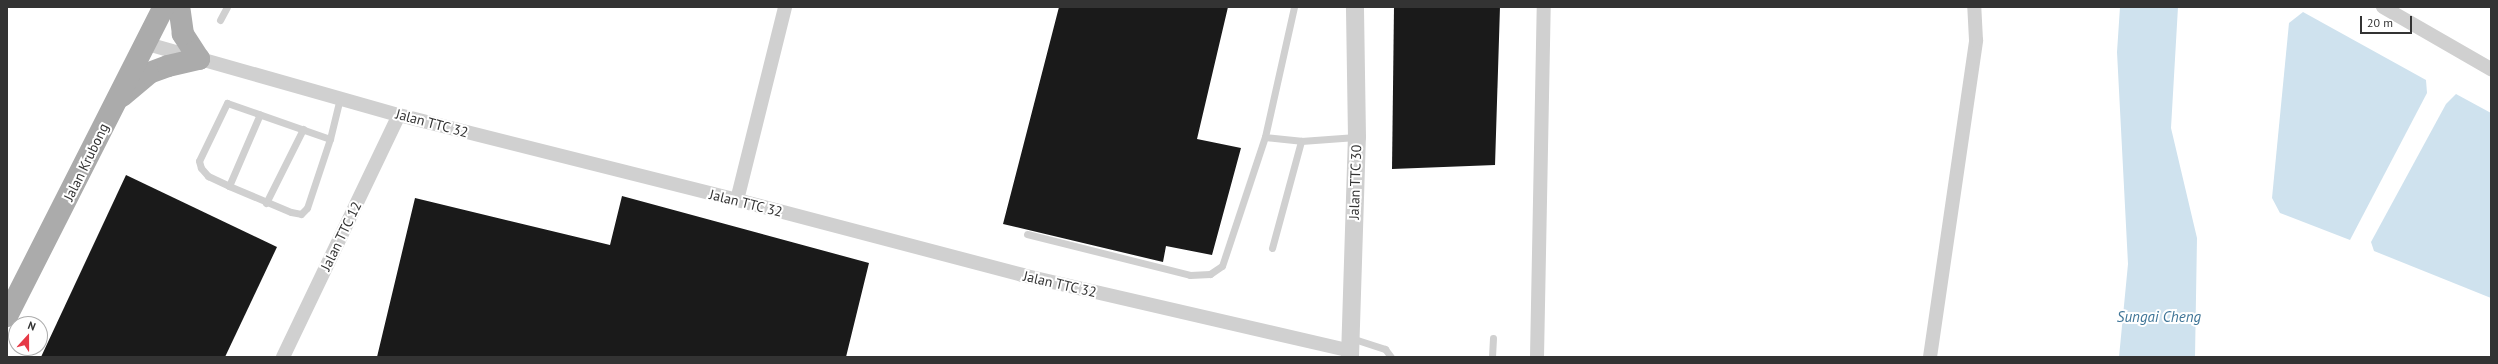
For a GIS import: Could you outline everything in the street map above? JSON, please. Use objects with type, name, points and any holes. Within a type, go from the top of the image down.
[{"type":"main road","name":"Jalan Krubong","points":[[7,316],[144,43],[164,7]]},
{"type":"main road","points":[[116,101],[149,73],[168,66],[199,59],[183,34],[179,7]]},
{"type":"street","points":[[737,200],[785,7]]},
{"type":"street","name":"Jalan TTC 30","points":[[1351,349],[1357,137],[1355,7]]},
{"type":"street","points":[[1537,357],[1544,7]]},
{"type":"street","points":[[1930,357],[1976,40],[1974,7]]},
{"type":"street","points":[[2383,7],[2491,69]]},
{"type":"street","name":"Jalan TTC 32","points":[[144,43],[399,115],[737,200],[1022,275],[1351,349]]},
{"type":"street","name":"Jalan TTC 12","points":[[283,357],[399,115]]},
{"type":"lane","points":[[220,20],[226,7]]},
{"type":"lane","points":[[1027,234],[1190,275],[1210,274],[1222,266],[1265,137],[1294,7]]},
{"type":"lane","points":[[330,138],[227,103],[199,161],[200,168],[208,176],[266,203],[301,214],[307,208],[330,138],[340,98]]},
{"type":"lane","points":[[229,186],[260,114]]},
{"type":"lane","points":[[266,203],[303,129]]},
{"type":"lane","points":[[1265,137],[1301,141],[1357,137]]},
{"type":"lane","points":[[1272,248],[1301,141]]},
{"type":"lane","points":[[1492,357],[1493,338]]},
{"type":"lane","points":[[1351,349],[1385,349],[1391,357]]},
{"type":"water","name":"Sungai Cheng","points":[[2120,7],[2178,7],[2171,128],[2197,238],[2195,357],[2119,357],[2128,264],[2117,52]]},
{"type":"water","points":[[2303,12],[2426,80],[2427,93],[2350,240],[2280,213],[2272,198],[2289,23]]},
{"type":"water","points":[[2456,94],[2491,113],[2491,298],[2374,251],[2371,242],[2446,104]]},
{"type":"building","points":[[1059,7],[1228,7],[1197,139],[1241,148],[1212,255],[1166,246],[1163,262],[1003,224]]},
{"type":"building","points":[[1394,7],[1500,7],[1495,165],[1392,169]]},
{"type":"building","points":[[126,175],[277,247],[225,357],[41,357],[48,356],[48,342]]},
{"type":"building","points":[[622,196],[869,263],[846,357],[377,357],[415,198],[610,245]]}]
